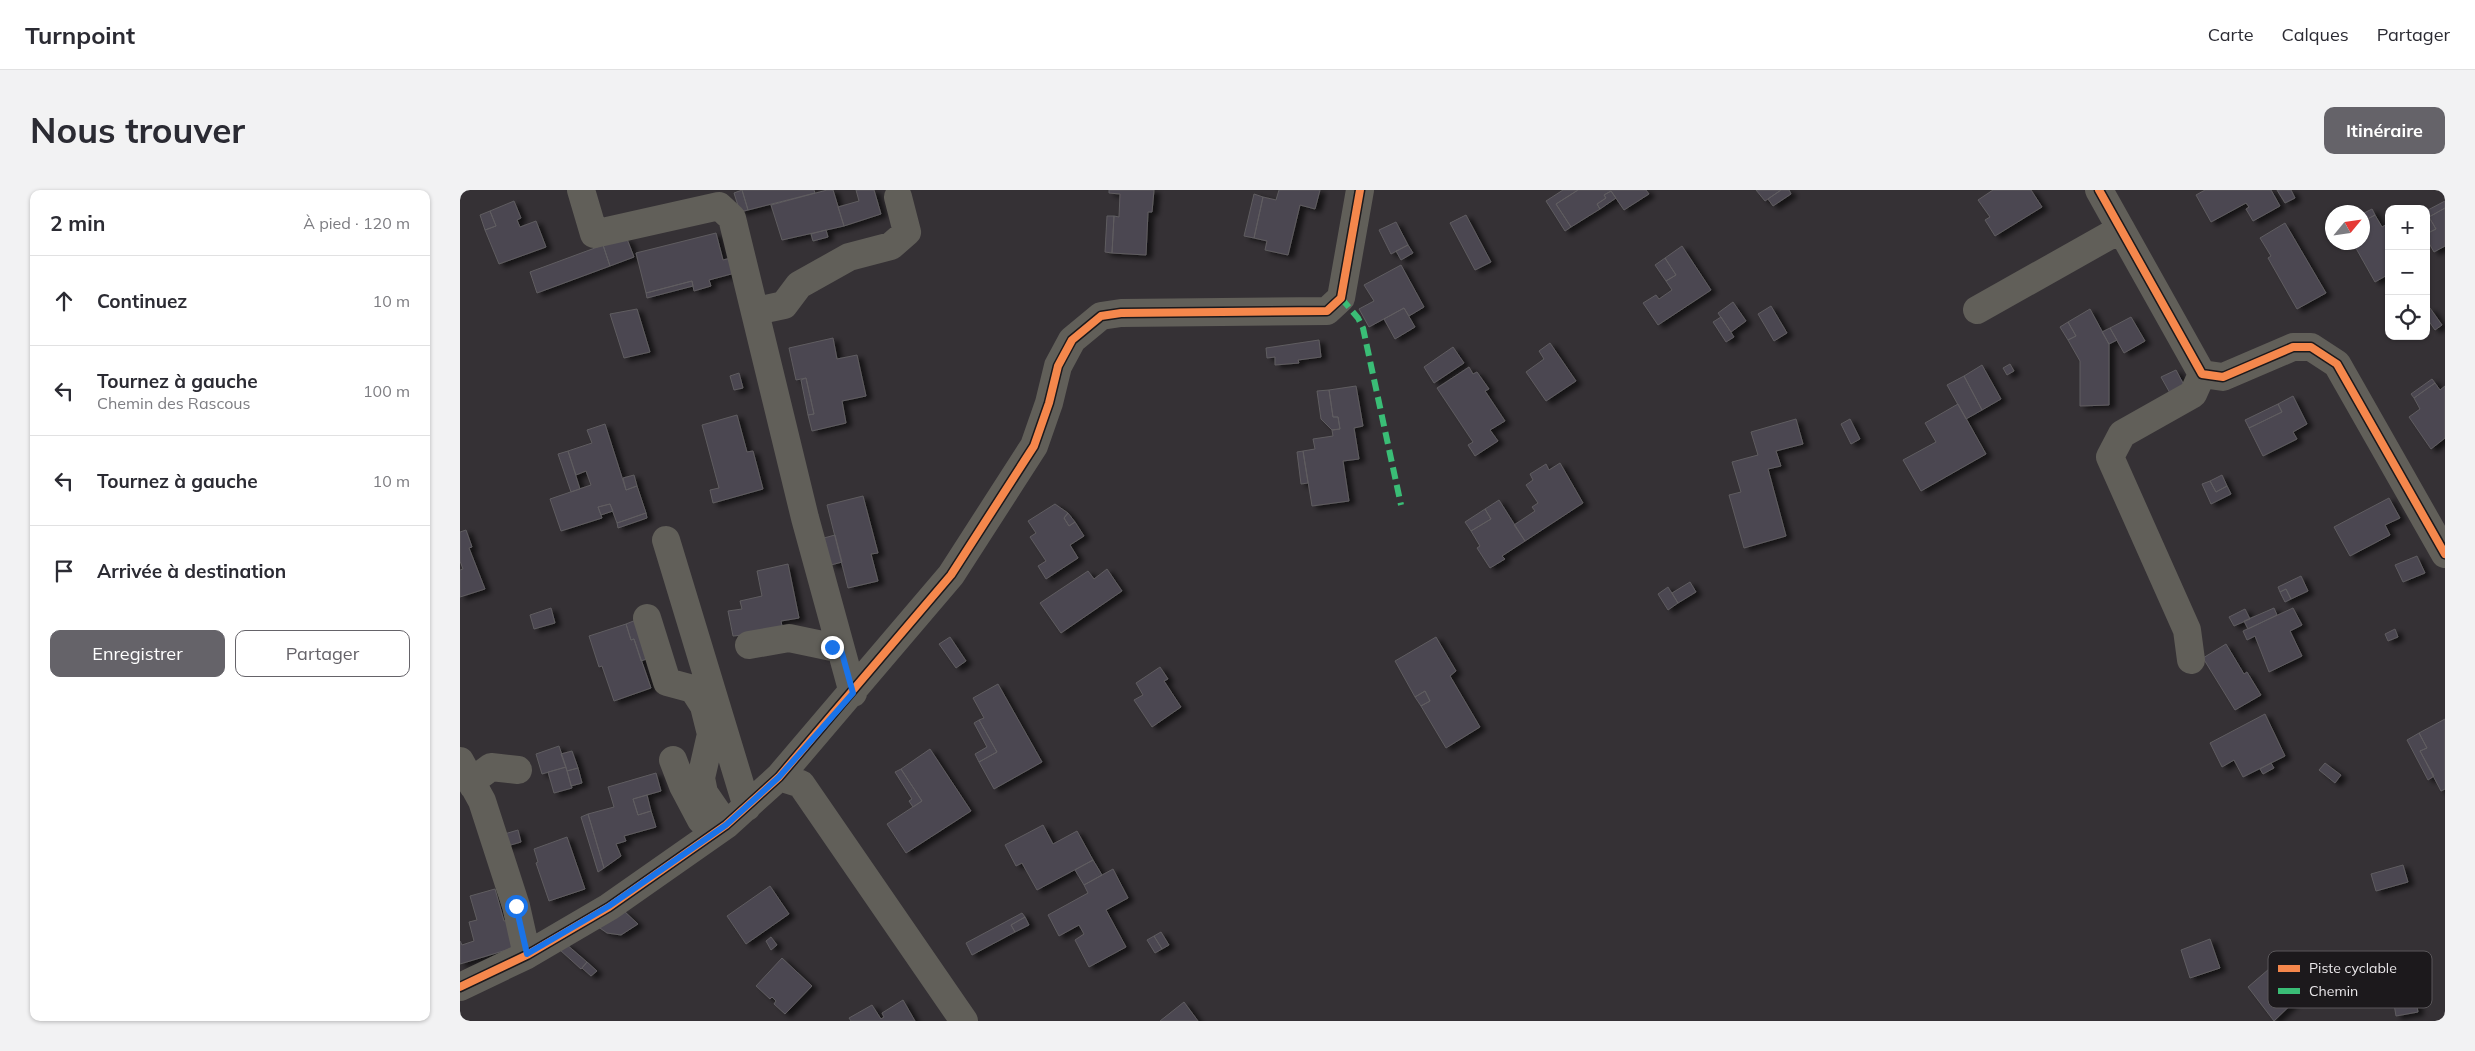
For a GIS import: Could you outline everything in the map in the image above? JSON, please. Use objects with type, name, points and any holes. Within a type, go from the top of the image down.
[{"type":"street","points":[[581,190],[594,234],[719,206],[732,218],[805,518],[853,693]]},
{"type":"street","points":[[460,987],[527,954],[609,906],[718,831],[779,777],[853,693],[951,575],[1034,446],[1050,403],[1058,366],[1072,340],[1102,316],[1121,313],[1327,311],[1341,298],[1360,190]]},
{"type":"street","points":[[2099,190],[2202,374]]},
{"type":"street","points":[[756,311],[784,305],[799,285],[849,257],[891,246],[907,232],[898,196]]},
{"type":"street","points":[[1977,310],[2120,229]]},
{"type":"street","points":[[2202,374],[2223,377],[2293,347],[2311,347],[2337,364],[2445,554]]},
{"type":"street","points":[[2191,660],[2187,630],[2110,457],[2122,434],[2193,394],[2202,374]]},
{"type":"street","points":[[666,540],[747,807]]},
{"type":"street","points":[[647,618],[667,682],[693,689],[704,706],[711,734],[701,778],[704,793],[718,831]]},
{"type":"street","points":[[749,645],[789,638],[832,647],[840,646]]},
{"type":"street","points":[[673,760],[683,786],[718,831]]},
{"type":"street","points":[[460,762],[482,801],[516,906],[527,954]]},
{"type":"street","points":[[473,786],[479,776],[491,767],[518,770]]},
{"type":"street","points":[[779,777],[801,784],[964,1021]]},
{"type":"building","points":[[742,190],[814,190],[815,193],[748,210]]},
{"type":"building","points":[[742,190],[748,210],[740,212],[734,193]]},
{"type":"building","points":[[833,190],[844,226],[782,240],[771,205]]},
{"type":"building","points":[[856,190],[874,190],[881,214],[844,226],[838,207],[859,201]]},
{"type":"building","points":[[1109,190],[1154,190],[1152,212],[1148,212],[1146,255],[1112,253],[1114,216],[1119,217],[1120,194],[1109,193]]},
{"type":"building","points":[[1279,190],[1320,190],[1315,209],[1300,205],[1288,255],[1265,250],[1267,241],[1254,238],[1263,197],[1276,200]]},
{"type":"building","points":[[1563,190],[1578,190],[1556,204],[1571,227],[1565,231],[1546,201]]},
{"type":"building","points":[[1578,190],[1646,190],[1649,194],[1624,210],[1611,191],[1604,195],[1606,198],[1597,204],[1600,209],[1571,227],[1556,204]]},
{"type":"building","points":[[1756,190],[1781,190],[1765,201]]},
{"type":"building","points":[[1781,190],[1789,190],[1791,194],[1773,206],[1768,199]]},
{"type":"building","points":[[1993,190],[2031,190],[2042,207],[1995,236],[1985,220],[1990,217],[1978,200]]},
{"type":"building","points":[[2205,190],[2271,190],[2280,206],[2253,221],[2246,209],[2249,207],[2246,203],[2211,222],[2196,195]]},
{"type":"building","points":[[2277,190],[2291,190],[2295,198],[2285,203]]},
{"type":"building","points":[[1611,191],[1616,198],[1600,209],[1597,204],[1606,198],[1604,195]]},
{"type":"building","points":[[1254,194],[1263,197],[1254,238],[1244,236]]},
{"type":"building","points":[[514,201],[521,218],[517,220],[520,227],[536,221],[546,247],[499,264],[485,230],[496,226],[490,211]]},
{"type":"building","points":[[2445,201],[2445,208],[2430,216],[2430,209]]},
{"type":"building","points":[[2445,208],[2445,246],[2434,252],[2430,245],[2430,232],[2436,229],[2430,216]]},
{"type":"building","points":[[2372,209],[2375,215],[2370,218],[2370,210]]},
{"type":"building","points":[[490,211],[496,226],[485,230],[480,215]]},
{"type":"building","points":[[1466,215],[1491,262],[1475,270],[1450,223]]},
{"type":"building","points":[[2375,215],[2382,227],[2385,225],[2385,276],[2375,282],[2357,250],[2370,250],[2370,218]]},
{"type":"building","points":[[1107,216],[1114,216],[1112,253],[1105,252]]},
{"type":"building","points":[[2430,219],[2436,229],[2430,232]]},
{"type":"building","points":[[1396,222],[1408,245],[1391,254],[1379,230]]},
{"type":"building","points":[[2285,223],[2326,293],[2297,309],[2268,258],[2271,256],[2260,238]]},
{"type":"building","points":[[826,230],[828,237],[813,241],[811,234]]},
{"type":"building","points":[[716,233],[723,260],[731,258],[735,273],[709,280],[711,286],[694,291],[692,281],[646,293],[636,253]]},
{"type":"building","points":[[627,239],[634,257],[610,266],[603,245]]},
{"type":"building","points":[[603,245],[610,266],[537,293],[530,272]]},
{"type":"building","points":[[1408,245],[1413,253],[1401,260],[1396,251]]},
{"type":"building","points":[[1682,246],[1711,290],[1658,325],[1643,303],[1656,295],[1659,299],[1672,290],[1666,281],[1676,275],[1665,258]]},
{"type":"building","points":[[1665,258],[1676,275],[1666,281],[1655,265]]},
{"type":"building","points":[[1401,265],[1424,307],[1409,316],[1404,308],[1369,327],[1359,309],[1374,301],[1364,285]]},
{"type":"building","points":[[692,281],[693,286],[647,298],[646,293]]},
{"type":"building","points":[[1733,302],[1746,321],[1731,332],[1718,313]]},
{"type":"building","points":[[1771,306],[1787,333],[1774,341],[1758,314]]},
{"type":"building","points":[[1404,308],[1415,327],[1395,339],[1384,319]]},
{"type":"building","points":[[2430,308],[2442,325],[2435,330],[2430,323]]},
{"type":"building","points":[[637,309],[650,352],[624,358],[610,314]]},
{"type":"building","points":[[2090,309],[2109,344],[2109,405],[2080,406],[2080,361],[2068,340],[2076,336],[2068,322]]},
{"type":"building","points":[[1721,317],[1734,337],[1726,342],[1713,322]]},
{"type":"building","points":[[2131,317],[2145,341],[2124,353],[2110,328]]},
{"type":"building","points":[[2068,322],[2076,336],[2068,340],[2060,327]]},
{"type":"building","points":[[2110,328],[2117,340],[2109,344],[2102,332]]},
{"type":"building","points":[[833,338],[837,359],[857,355],[866,396],[842,401],[846,423],[812,431],[808,415],[814,414],[806,378],[796,380],[789,348]]},
{"type":"building","points":[[1319,340],[1321,357],[1298,360],[1299,363],[1275,365],[1275,357],[1267,358],[1266,348]]},
{"type":"building","points":[[1550,343],[1576,381],[1546,401],[1526,372],[1544,359],[1539,351]]},
{"type":"building","points":[[1453,347],[1464,363],[1434,383],[1424,367]]},
{"type":"building","points":[[2010,364],[2014,371],[2007,375],[2003,368]]},
{"type":"building","points":[[1982,365],[2001,399],[1982,410],[1964,376]]},
{"type":"building","points":[[1469,367],[1473,374],[1477,372],[1489,389],[1485,391],[1505,421],[1490,430],[1498,441],[1475,456],[1468,445],[1473,442],[1437,388]]},
{"type":"building","points":[[2176,370],[2184,385],[2170,393],[2161,377]]},
{"type":"building","points":[[739,373],[743,388],[734,390],[730,376]]},
{"type":"building","points":[[1964,376],[1982,410],[1966,419],[1947,385]]},
{"type":"building","points":[[806,378],[814,414],[808,415],[801,380]]},
{"type":"building","points":[[2432,379],[2435,383],[2414,398],[2411,394]]},
{"type":"building","points":[[2435,383],[2440,390],[2445,386],[2445,438],[2431,449],[2409,417],[2420,409],[2414,398]]},
{"type":"building","points":[[1356,386],[1363,426],[1354,428],[1359,459],[1343,461],[1349,501],[1312,506],[1303,451],[1315,449],[1313,439],[1333,436],[1332,430],[1340,429],[1338,417],[1333,417],[1329,390]]},
{"type":"building","points":[[1329,390],[1333,417],[1338,417],[1340,429],[1332,430],[1321,419],[1317,391]]},
{"type":"building","points":[[2293,396],[2307,424],[2293,432],[2297,439],[2263,456],[2249,428],[2282,412],[2278,404]]},
{"type":"building","points":[[1958,404],[1986,454],[1921,491],[1903,460],[1936,442],[1925,423]]},
{"type":"building","points":[[2278,404],[2282,412],[2249,428],[2245,420]]},
{"type":"building","points":[[737,415],[747,452],[753,451],[763,489],[713,503],[710,490],[719,488],[702,425]]},
{"type":"building","points":[[1796,419],[1803,444],[1776,451],[1781,466],[1768,469],[1786,536],[1744,548],[1729,495],[1741,492],[1732,462],[1758,455],[1751,432]]},
{"type":"building","points":[[1850,419],[1860,439],[1851,444],[1841,424]]},
{"type":"building","points":[[605,424],[626,490],[637,486],[646,513],[617,523],[610,504],[598,507],[602,518],[561,531],[550,499],[591,485],[586,471],[576,475],[568,451],[592,443],[587,430]]},
{"type":"building","points":[[568,451],[580,489],[571,492],[558,454]]},
{"type":"building","points":[[1303,451],[1308,483],[1301,484],[1297,452]]},
{"type":"building","points":[[1560,463],[1583,503],[1525,541],[1514,525],[1535,511],[1532,507],[1538,503],[1526,485],[1533,480],[1530,474],[1546,464],[1549,470]]},
{"type":"building","points":[[634,475],[637,486],[626,490],[623,478]]},
{"type":"building","points":[[2222,475],[2227,486],[2216,492],[2210,481]]},
{"type":"building","points":[[2210,481],[2216,492],[2227,486],[2231,494],[2211,504],[2202,484]]},
{"type":"building","points":[[863,496],[878,553],[871,554],[878,581],[848,588],[827,505]]},
{"type":"building","points":[[2389,498],[2400,518],[2385,525],[2390,535],[2350,556],[2334,527]]},
{"type":"building","points":[[1499,500],[1525,541],[1502,556],[1505,559],[1490,568],[1477,548],[1480,546],[1471,531],[1491,519],[1485,509]]},
{"type":"building","points":[[610,504],[613,511],[601,515],[598,507]]},
{"type":"building","points":[[1055,504],[1068,513],[1064,518],[1069,526],[1075,522],[1084,536],[1070,545],[1078,558],[1046,579],[1038,566],[1046,561],[1030,537],[1036,533],[1028,521]]},
{"type":"building","points":[[1485,509],[1491,519],[1471,531],[1465,522]]},
{"type":"building","points":[[646,513],[647,518],[618,528],[617,523]]},
{"type":"building","points":[[1068,513],[1075,522],[1069,526],[1064,518]]},
{"type":"building","points":[[466,530],[472,547],[469,548],[485,589],[460,597],[460,570],[463,569],[460,561],[460,532]]},
{"type":"building","points":[[835,535],[842,562],[831,565],[824,538]]},
{"type":"building","points":[[2417,556],[2425,573],[2403,582],[2395,565]]},
{"type":"building","points":[[788,564],[799,618],[781,621],[783,631],[733,636],[728,611],[742,609],[740,601],[762,596],[757,571]]},
{"type":"building","points":[[1107,569],[1122,591],[1061,633],[1040,603],[1088,571],[1094,579]]},
{"type":"building","points":[[2301,576],[2308,591],[2291,599],[2286,589],[2280,592],[2278,587]]},
{"type":"building","points":[[1690,582],[1696,592],[1678,603],[1672,593]]},
{"type":"building","points":[[1668,587],[1678,603],[1668,610],[1658,594]]},
{"type":"building","points":[[2286,589],[2291,599],[2285,602],[2280,592]]},
{"type":"building","points":[[551,608],[555,623],[534,629],[530,615]]},
{"type":"building","points":[[2274,608],[2277,615],[2248,629],[2244,621]]},
{"type":"building","points":[[2293,608],[2302,625],[2290,631],[2302,656],[2269,672],[2255,636],[2247,640],[2243,631]]},
{"type":"building","points":[[2245,609],[2250,619],[2234,626],[2229,617]]},
{"type":"building","points":[[636,620],[649,658],[641,661],[634,639],[631,640],[626,624]]},
{"type":"building","points":[[626,624],[631,640],[634,639],[651,688],[614,701],[602,666],[599,667],[589,636]]},
{"type":"building","points":[[2395,629],[2398,637],[2388,641],[2385,634]]},
{"type":"building","points":[[950,637],[966,661],[956,668],[939,644]]},
{"type":"building","points":[[1436,637],[1456,671],[1450,676],[1480,727],[1446,748],[1421,706],[1430,701],[1425,691],[1415,697],[1395,661]]},
{"type":"building","points":[[2226,644],[2244,674],[2247,672],[2261,695],[2235,710],[2203,658]]},
{"type":"building","points":[[1160,667],[1168,679],[1164,681],[1181,707],[1152,727],[1134,700],[1143,695],[1136,683]]},
{"type":"building","points":[[998,684],[1042,762],[994,789],[979,762],[997,752],[979,720],[984,718],[973,698]]},
{"type":"building","points":[[1425,691],[1430,701],[1421,706],[1415,697]]},
{"type":"building","points":[[2265,714],[2285,756],[2243,777],[2234,760],[2222,767],[2210,743]]},
{"type":"building","points":[[2445,719],[2445,789],[2441,791],[2420,751],[2427,748],[2419,733]]},
{"type":"building","points":[[979,720],[997,752],[979,762],[975,754],[987,747],[974,723]]},
{"type":"building","points":[[2419,733],[2427,748],[2420,751],[2434,776],[2428,780],[2407,740]]},
{"type":"building","points":[[559,746],[566,767],[542,774],[536,754]]},
{"type":"building","points":[[930,749],[971,811],[906,853],[887,824],[922,801],[901,769]]},
{"type":"building","points":[[572,751],[578,768],[567,771],[561,754]]},
{"type":"building","points":[[2271,763],[2274,768],[2263,774],[2260,769]]},
{"type":"building","points":[[2325,763],[2341,775],[2335,783],[2319,770]]},
{"type":"building","points":[[566,767],[572,788],[554,793],[548,772]]},
{"type":"building","points":[[578,768],[582,783],[571,786],[567,771]]},
{"type":"building","points":[[901,769],[922,801],[913,807],[909,801],[912,799],[895,772]]},
{"type":"building","points":[[656,773],[661,791],[633,799],[638,815],[651,811],[656,827],[624,836],[626,841],[616,844],[621,856],[604,868],[588,814],[614,807],[608,787]]},
{"type":"building","points":[[647,795],[651,811],[638,815],[633,799]]},
{"type":"building","points":[[588,814],[604,868],[598,872],[581,817]]},
{"type":"building","points":[[1043,825],[1053,844],[1077,831],[1093,860],[1037,890],[1022,863],[1016,866],[1005,845]]},
{"type":"building","points":[[518,830],[521,842],[504,847],[501,835]]},
{"type":"building","points":[[567,837],[585,889],[549,901],[536,863],[538,862],[534,849]]},
{"type":"building","points":[[1093,860],[1102,875],[1084,885],[1075,870]]},
{"type":"building","points":[[2403,865],[2408,882],[2376,891],[2371,874]]},
{"type":"building","points":[[1113,869],[1128,898],[1106,910],[1126,947],[1089,967],[1075,940],[1084,934],[1079,925],[1059,936],[1048,915],[1088,893],[1084,885]]},
{"type":"building","points":[[770,886],[789,914],[746,944],[727,916]]},
{"type":"building","points":[[495,889],[504,921],[511,919],[513,948],[460,964],[460,941],[462,945],[474,941],[469,922],[477,920],[470,896]]},
{"type":"building","points":[[624,911],[638,924],[621,935],[607,933],[597,926]]},
{"type":"building","points":[[1022,913],[1025,917],[1011,925],[1015,932],[972,955],[966,943]]},
{"type":"building","points":[[1025,917],[1029,925],[1015,932],[1011,925]]},
{"type":"building","points":[[1161,932],[1169,945],[1162,949],[1154,936]]},
{"type":"building","points":[[1154,936],[1162,949],[1155,953],[1147,940]]},
{"type":"building","points":[[771,937],[777,945],[771,950],[766,941]]},
{"type":"building","points":[[2210,939],[2220,968],[2190,978],[2181,950]]},
{"type":"building","points":[[566,944],[587,962],[581,969],[560,950]]},
{"type":"building","points":[[782,958],[812,986],[785,1014],[774,1004],[776,1001],[772,997],[770,999],[756,986]]},
{"type":"building","points":[[587,962],[597,971],[591,976],[582,968]]},
{"type":"building","points":[[2268,970],[2268,1008],[2287,1008],[2274,1021],[2248,987]]},
{"type":"building","points":[[903,1000],[915,1021],[851,1021],[849,1018],[872,1005],[881,1019],[884,1017],[882,1013]]},
{"type":"building","points":[[1184,1002],[1198,1021],[1160,1021]]},
{"type":"building","points":[[2395,1008],[2417,1008],[2418,1012],[2396,1016]]},
{"type":"marked path","points":[[1341,298],[1358,318],[1363,328],[1401,505]]},
{"type":"cycle path","points":[[460,987],[527,955],[609,907],[726,825],[779,777],[951,575],[1034,446],[1049,403],[1058,366],[1072,340],[1101,316],[1121,313],[1327,311],[1341,298],[1360,190]]},
{"type":"cycle path","points":[[2099,190],[2202,374],[2223,377],[2293,347],[2311,347],[2337,364],[2445,554]]},
{"type":"route","points":[[516,906],[527,954],[609,906],[726,825],[779,777],[853,693],[840,646],[832,647]]}]
